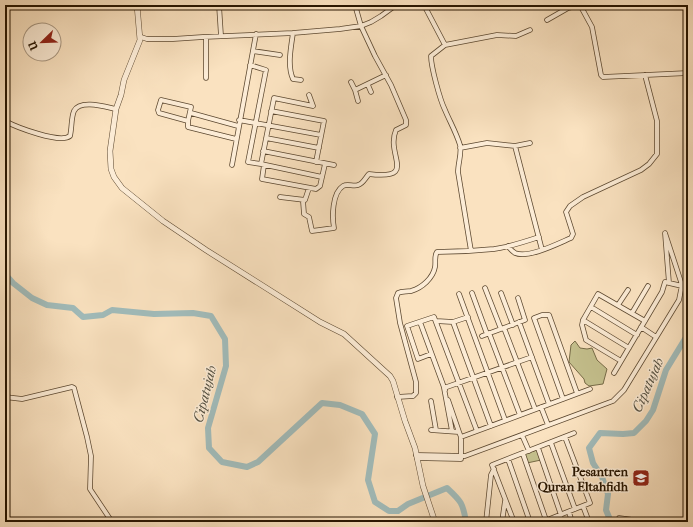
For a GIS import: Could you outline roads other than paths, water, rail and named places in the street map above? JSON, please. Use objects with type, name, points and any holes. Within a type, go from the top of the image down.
[{"type":"street","points":[[137,5],[141,37],[124,80],[116,109],[110,152],[110,164],[114,177],[122,188],[163,221],[320,322],[344,334],[390,376],[393,381],[408,431],[413,440],[427,502],[435,522]]},
{"type":"street","points":[[219,5],[221,36]]},
{"type":"street","points":[[309,188],[306,199],[303,201],[304,214],[309,217],[312,231],[334,228],[332,216],[333,210],[335,201],[343,187],[347,185],[358,185],[369,174],[392,175],[396,173],[398,162],[393,145],[394,136],[396,130],[407,123],[391,84],[374,56],[361,26],[355,5]]},
{"type":"street","points":[[141,37],[167,40],[340,29],[361,26],[381,16],[396,5]]},
{"type":"street","points":[[424,5],[445,45]]},
{"type":"street","points":[[547,20],[568,8],[580,5],[592,27],[601,75],[605,77],[688,73]]},
{"type":"street","points":[[471,251],[458,172],[460,148],[450,119],[444,108],[430,58],[432,54],[445,45],[497,35],[516,36],[530,30]]},
{"type":"street","points":[[293,33],[290,59],[292,74],[293,79],[301,80]]},
{"type":"street","points":[[232,165],[239,120],[256,34]]},
{"type":"street","points":[[206,37],[206,78]]},
{"type":"street","points":[[253,51],[280,55]]},
{"type":"street","points":[[250,65],[266,70],[248,162],[322,177]]},
{"type":"street","points":[[355,90],[386,75]]},
{"type":"street","points":[[508,246],[513,251],[520,254],[542,250],[573,236],[566,212],[570,206],[583,197],[641,170],[658,154],[657,121],[645,75]]},
{"type":"street","points":[[351,82],[358,101]]},
{"type":"street","points":[[368,85],[371,92]]},
{"type":"street","points":[[309,95],[313,106],[274,98],[263,151],[262,179],[309,188],[319,188],[325,164]]},
{"type":"street","points":[[188,121],[159,113],[158,110],[161,100],[192,108],[188,121],[188,127],[236,139]]},
{"type":"street","points":[[5,121],[19,128],[42,135],[65,138],[70,136],[74,112],[79,106],[88,104],[116,109]]},
{"type":"street","points":[[271,111],[324,121],[316,162]]},
{"type":"street","points":[[191,113],[238,126]]},
{"type":"street","points":[[239,120],[268,124],[321,135]]},
{"type":"street","points":[[266,138],[319,148]]},
{"type":"street","points":[[460,148],[487,144],[515,146],[530,143]]},
{"type":"street","points":[[515,146],[542,250]]},
{"type":"street","points":[[263,151],[334,165]]},
{"type":"street","points":[[280,197],[303,201]]},
{"type":"street","points":[[417,456],[465,456],[613,400],[619,396],[679,300],[682,286],[665,232],[669,283]]},
{"type":"street","points":[[397,397],[413,396],[416,393],[416,382],[400,323],[396,298],[397,294],[399,292],[409,291],[421,287],[430,278],[435,269],[435,254],[437,252],[471,251],[508,246],[539,237]]},
{"type":"street","points":[[668,272],[674,260]]},
{"type":"street","points":[[614,373],[662,292],[665,282],[682,286]]},
{"type":"street","points":[[632,313],[648,286]]},
{"type":"street","points":[[486,288],[535,409]]},
{"type":"street","points":[[618,305],[628,290]]},
{"type":"street","points":[[472,293],[520,415]]},
{"type":"street","points":[[501,293],[513,324]]},
{"type":"street","points":[[460,294],[505,420]]},
{"type":"street","points":[[621,361],[586,340],[582,325],[583,320],[598,294],[645,321]]},
{"type":"street","points":[[482,336],[526,320],[518,298]]},
{"type":"street","points":[[591,307],[637,335]]},
{"type":"street","points":[[563,398],[534,318],[538,316],[548,315],[577,393]]},
{"type":"street","points":[[431,354],[418,359],[407,326],[434,317],[477,431]]},
{"type":"street","points":[[436,321],[453,322],[468,317]]},
{"type":"street","points":[[583,320],[629,348]]},
{"type":"street","points":[[420,322],[461,437],[461,456]]},
{"type":"street","points":[[453,322],[491,426]]},
{"type":"street","points":[[519,322],[549,404]]},
{"type":"street","points":[[641,327],[656,337]]},
{"type":"street","points":[[444,388],[532,356]]},
{"type":"street","points":[[5,397],[22,399],[72,387],[74,388],[90,451],[90,489],[112,522]]},
{"type":"street","points":[[444,388],[452,431]]},
{"type":"street","points":[[461,437],[590,389]]},
{"type":"street","points":[[431,401],[436,430]]},
{"type":"street","points":[[541,407],[548,425]]},
{"type":"street","points":[[431,430],[459,432]]},
{"type":"street","points":[[486,522],[493,467],[508,459],[574,433]]},
{"type":"street","points":[[522,435],[529,452]]},
{"type":"street","points":[[522,454],[543,521],[590,504],[565,437]]},
{"type":"street","points":[[551,443],[575,509]]},
{"type":"street","points":[[538,448],[561,515]]},
{"type":"street","points":[[508,459],[530,522]]},
{"type":"street","points":[[493,467],[514,522]]},
{"type":"street","points":[[502,522],[505,498]]},
{"type":"street","points":[[583,506],[589,522]]},
{"type":"street","points":[[568,512],[572,522]]},
{"type":"street","points":[[555,517],[557,522]]},
{"type":"street","points":[[619,518],[647,522]]},
{"type":"waterway","name":"Cipatujah","points":[[5,274],[13,283],[32,298],[47,305],[73,308],[83,317],[103,315],[112,310],[154,314],[193,313],[211,316],[225,339],[226,366],[208,428],[209,448],[222,462],[247,467],[258,462],[322,403],[340,405],[362,414],[375,434],[368,480],[375,502],[389,511],[398,511],[408,504],[447,488],[461,503],[466,522]]},
{"type":"waterway","name":"Cipatujah","points":[[611,522],[606,510],[608,494],[602,477],[593,463],[589,448],[600,433],[634,433],[646,421],[653,410],[666,370],[688,334]]},
{"type":"place","name":"Pesantren Quran Eltahfidh","points":[[641,478]]}]
